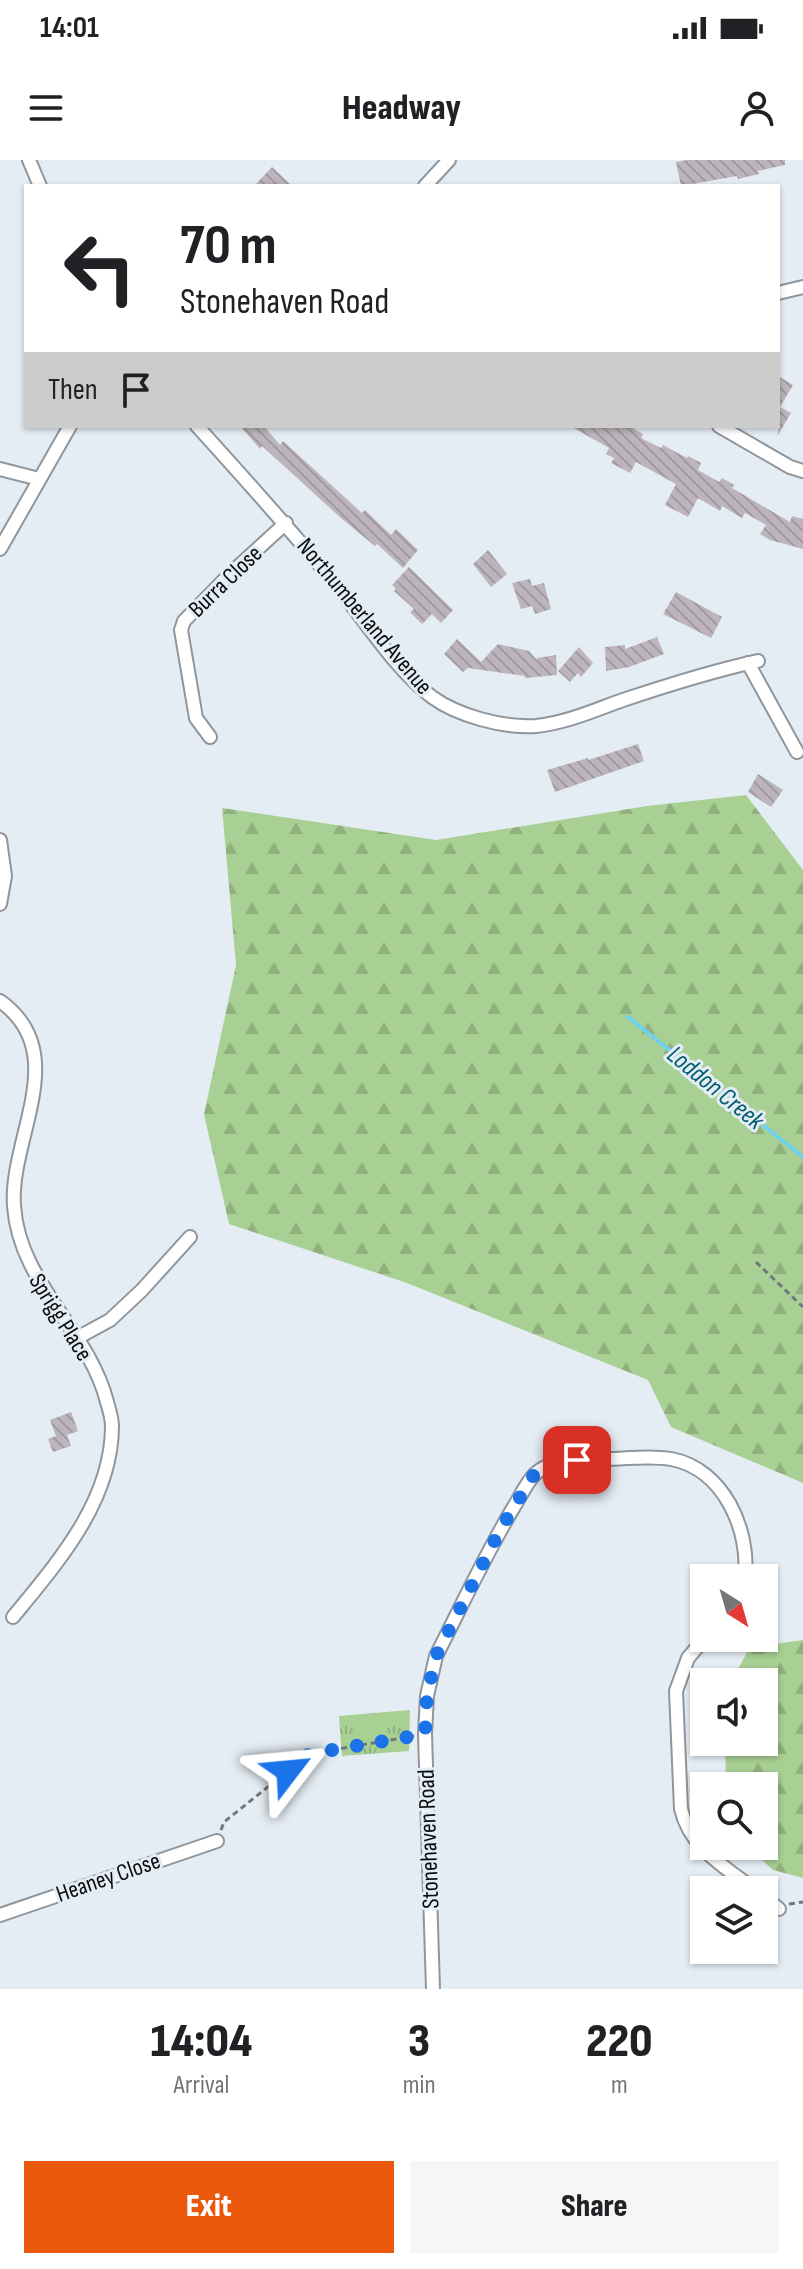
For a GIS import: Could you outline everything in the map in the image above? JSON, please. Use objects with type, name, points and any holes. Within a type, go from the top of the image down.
[{"type":"street","points":[[29,160],[39,184]]},
{"type":"street","points":[[427,184],[449,160]]},
{"type":"street","points":[[780,293],[803,287]]},
{"type":"street","points":[[0,549],[69,428]]},
{"type":"street","name":"Northumberland Avenue","points":[[199,428],[286,523],[406,672],[445,706],[503,723],[534,726],[562,721],[704,673],[753,662],[797,752]]},
{"type":"street","points":[[722,428],[790,467],[803,471]]},
{"type":"street","points":[[0,469],[39,479]]},
{"type":"street","name":"Burra Close","points":[[210,737],[196,718],[181,630],[184,621],[286,523]]},
{"type":"street","points":[[0,840],[5,876],[0,904]]},
{"type":"street","name":"Sprigg Place","points":[[0,1001],[25,1026],[37,1080],[17,1163],[14,1205],[20,1241],[50,1301],[77,1338],[102,1384],[113,1424],[106,1467],[86,1519],[52,1569],[13,1617]]},
{"type":"street","points":[[77,1338],[110,1320],[190,1237]]},
{"type":"street","name":"Stonehaven Road","points":[[433,1989],[425,1734],[427,1696],[436,1656],[500,1530],[533,1476],[552,1462],[577,1460],[672,1460],[699,1471],[722,1494],[739,1521],[745,1564]]},
{"type":"street","points":[[693,1652],[676,1691],[681,1809],[684,1824],[700,1847],[737,1876]]},
{"type":"street","name":"Heaney Close","points":[[0,1915],[217,1841]]},
{"type":"path","points":[[756,1262],[803,1307]]},
{"type":"path","points":[[217,1841],[224,1822],[309,1754],[425,1734]]},
{"type":"green space","points":[[746,795],[803,870],[803,1483],[671,1427],[648,1380],[407,1283],[229,1224],[204,1114],[236,965],[222,808],[436,840],[647,806]]},
{"type":"green space","points":[[803,1640],[803,1878],[773,1870],[762,1860],[778,1860],[778,1772],[726,1772],[725,1756],[778,1756],[778,1668],[739,1668],[747,1652],[778,1652],[778,1643]]},
{"type":"green space","points":[[410,1710],[409,1751],[342,1756],[339,1716]]},
{"type":"building","points":[[785,160],[785,165],[738,179],[737,176],[681,184],[676,162]]},
{"type":"building","points":[[272,167],[290,184],[256,184]]},
{"type":"building","points":[[780,377],[793,385],[780,407]]},
{"type":"building","points":[[780,407],[791,413],[778,435],[780,428]]},
{"type":"building","points":[[242,428],[266,428],[280,445],[283,441],[362,513],[365,510],[391,535],[396,529],[418,550],[403,568],[377,544],[375,546],[342,519],[262,446],[260,449]]},
{"type":"building","points":[[574,428],[632,428],[643,434],[641,438],[688,456],[701,463],[698,470],[719,482],[722,478],[734,485],[732,488],[790,522],[792,516],[803,519],[803,549],[760,534],[766,525],[745,513],[742,518],[722,506],[720,511],[698,498],[688,517],[665,505],[676,484],[636,462],[630,473],[611,463],[614,458],[606,454],[609,448]]},
{"type":"building","points":[[488,550],[507,574],[491,587],[473,564]]},
{"type":"building","points":[[409,567],[453,610],[441,623],[432,614],[422,624],[410,612],[414,609],[394,591],[396,589],[392,585]]},
{"type":"building","points":[[530,579],[532,586],[544,583],[551,609],[535,614],[532,606],[521,609],[512,583]]},
{"type":"building","points":[[676,592],[722,617],[711,638],[663,614]]},
{"type":"building","points":[[657,637],[664,654],[629,667],[606,671],[605,647],[625,645],[625,649]]},
{"type":"building","points":[[457,639],[481,662],[498,644],[529,651],[537,660],[556,655],[557,675],[525,678],[468,668],[463,672],[444,654]]},
{"type":"building","points":[[579,647],[593,663],[581,677],[578,673],[570,682],[558,671]]},
{"type":"building","points":[[638,744],[644,761],[555,792],[547,770]]},
{"type":"building","points":[[758,774],[783,790],[771,807],[748,792]]},
{"type":"building","points":[[71,1412],[78,1431],[67,1435],[71,1446],[53,1452],[48,1439],[56,1436],[50,1420]]},
{"type":"waterway","name":"Loddon Creek","points":[[628,1017],[803,1157]]},
{"type":"route","points":[[288,1771],[309,1754],[425,1734],[427,1696],[436,1656],[500,1530],[533,1476],[552,1462],[577,1460]]}]
